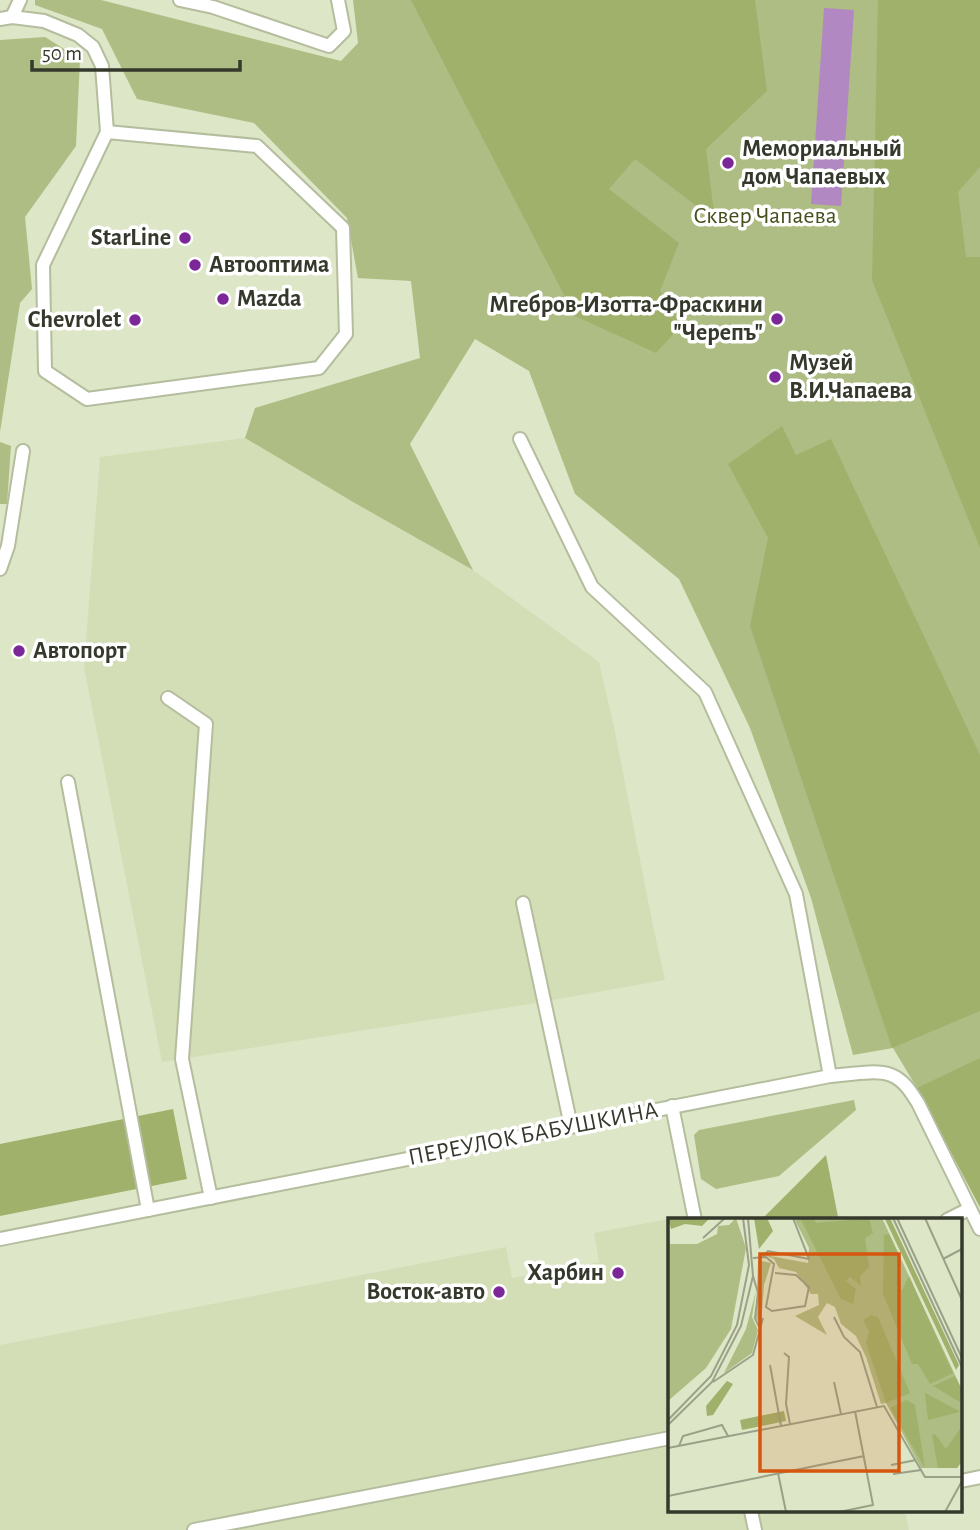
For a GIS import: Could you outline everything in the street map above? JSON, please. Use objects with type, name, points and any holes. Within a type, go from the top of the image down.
[{"type":"lane","points":[[6,18],[20,0]]},
{"type":"lane","points":[[180,0],[213,7],[329,46],[344,31],[338,0]]},
{"type":"lane","points":[[6,18],[44,21],[78,34],[93,47],[102,66],[107,132],[43,265],[46,370],[87,399],[319,368],[346,334],[343,228],[257,146],[107,132]]},
{"type":"lane","points":[[520,439],[592,587],[705,692],[796,894],[830,1076]]},
{"type":"lane","points":[[0,569],[8,546],[23,451]]},
{"type":"lane","points":[[0,529],[8,546]]},
{"type":"lane","points":[[167,698],[206,724],[182,1059],[211,1198]]},
{"type":"lane","points":[[68,782],[148,1210]]},
{"type":"lane","points":[[523,903],[571,1126]]},
{"type":"lane","name":"ПЕРЕУЛОК БАБУШКИНА","points":[[0,1239],[830,1076],[874,1073],[891,1075],[908,1086],[980,1229]]},
{"type":"lane","points":[[673,1106],[695,1218]]},
{"type":"lane","points":[[951,1218],[969,1209]]},
{"type":"lane","points":[[194,1530],[668,1438]]},
{"type":"lane","points":[[962,1481],[980,1477]]},
{"type":"lane","points":[[751,1512],[755,1530]]},
{"type":"shaded area","points":[[824,8],[854,10],[841,206],[811,204]]},
{"type":"shaded area","points":[[245,438],[473,570],[599,662],[665,980],[162,1062],[84,667],[100,457]]},
{"type":"shaded area","points":[[668,1219],[668,1512],[905,1512],[909,1530],[0,1530],[0,1345],[506,1247],[512,1278],[599,1262],[594,1233]]},
{"type":"green space","name":"Сквер Чапаева","points":[[35,0],[101,0],[341,61],[358,43],[353,0],[980,0],[980,1207],[893,1048],[853,1055],[811,898],[750,728],[679,579],[575,494],[529,371],[475,339],[410,444],[473,570],[245,438],[255,408],[420,358],[411,281],[358,278],[347,218],[254,123],[137,99],[102,29],[35,5]]},
{"type":"green space","points":[[411,0],[755,0],[767,91],[706,149],[715,220],[635,159],[609,189],[679,243],[660,291],[685,321],[656,353],[575,316]]},
{"type":"green space","points":[[878,0],[980,0],[980,167],[958,192],[966,257],[980,257],[980,548],[872,280]]},
{"type":"green space","points":[[45,37],[80,59],[76,146],[25,217],[32,289],[20,303],[0,432],[0,40]]},
{"type":"green space","points":[[782,426],[796,455],[831,439],[980,755],[980,1011],[892,1048],[750,626],[768,538],[728,464]]},
{"type":"green space","points":[[0,442],[11,446],[7,504],[0,504]]},
{"type":"green space","points":[[980,1058],[980,1207],[917,1088]]},
{"type":"green space","points":[[854,1100],[856,1110],[779,1176],[716,1189],[701,1179],[694,1135],[699,1130]]},
{"type":"green space","points":[[173,1109],[187,1179],[0,1216],[0,1144]]},
{"type":"green space","points":[[826,1155],[838,1217],[763,1218]]},
{"type":"place","name":"Мемориальный дом Чапаевых","points":[[728,163]]},
{"type":"place","name":"StarLine","points":[[185,238]]},
{"type":"place","name":"Автооптима","points":[[195,265]]},
{"type":"place","name":"Mazda","points":[[223,299]]},
{"type":"place","name":"Мгебров-Изотта-Фраскини \"Черепъ\"","points":[[777,319]]},
{"type":"place","name":"Chevrolet","points":[[135,320]]},
{"type":"place","name":"Музей В.И.Чапаева","points":[[775,377]]},
{"type":"place","name":"Автопорт","points":[[19,651]]},
{"type":"place","name":"Харбин","points":[[618,1273]]},
{"type":"place","name":"Восток-авто","points":[[499,1292]]}]
